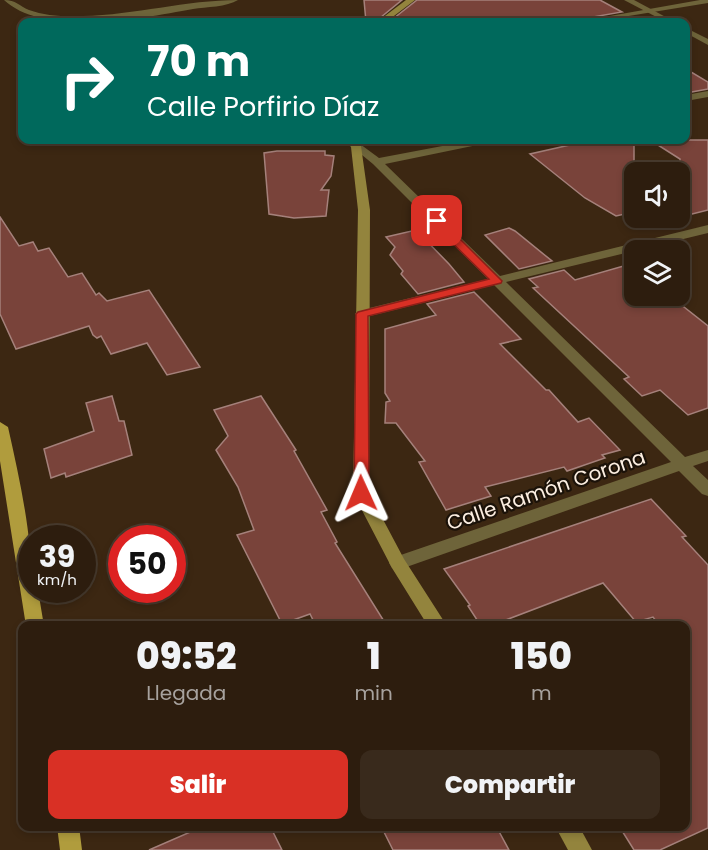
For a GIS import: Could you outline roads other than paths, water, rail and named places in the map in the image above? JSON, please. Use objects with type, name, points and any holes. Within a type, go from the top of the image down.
[{"type":"main road","points":[[386,18],[411,0]]},
{"type":"main road","points":[[353,144],[364,210],[361,493],[398,563],[435,621]]},
{"type":"main road","points":[[0,427],[12,480],[34,621]]},
{"type":"main road","points":[[69,831],[71,850]]},
{"type":"main road","points":[[569,831],[581,850]]},
{"type":"street","points":[[8,0],[16,9],[35,15],[61,18]]},
{"type":"street","points":[[94,18],[234,0]]},
{"type":"street","points":[[628,0],[663,18]]},
{"type":"street","points":[[605,18],[708,1]]},
{"type":"street","points":[[690,32],[708,42]]},
{"type":"street","points":[[690,97],[708,94]]},
{"type":"street","points":[[354,144],[377,162],[708,490]]},
{"type":"street","points":[[377,162],[467,144]]},
{"type":"street","points":[[362,314],[708,229]]},
{"type":"street","name":"Calle Ramón Corona","points":[[398,563],[708,455]]}]
